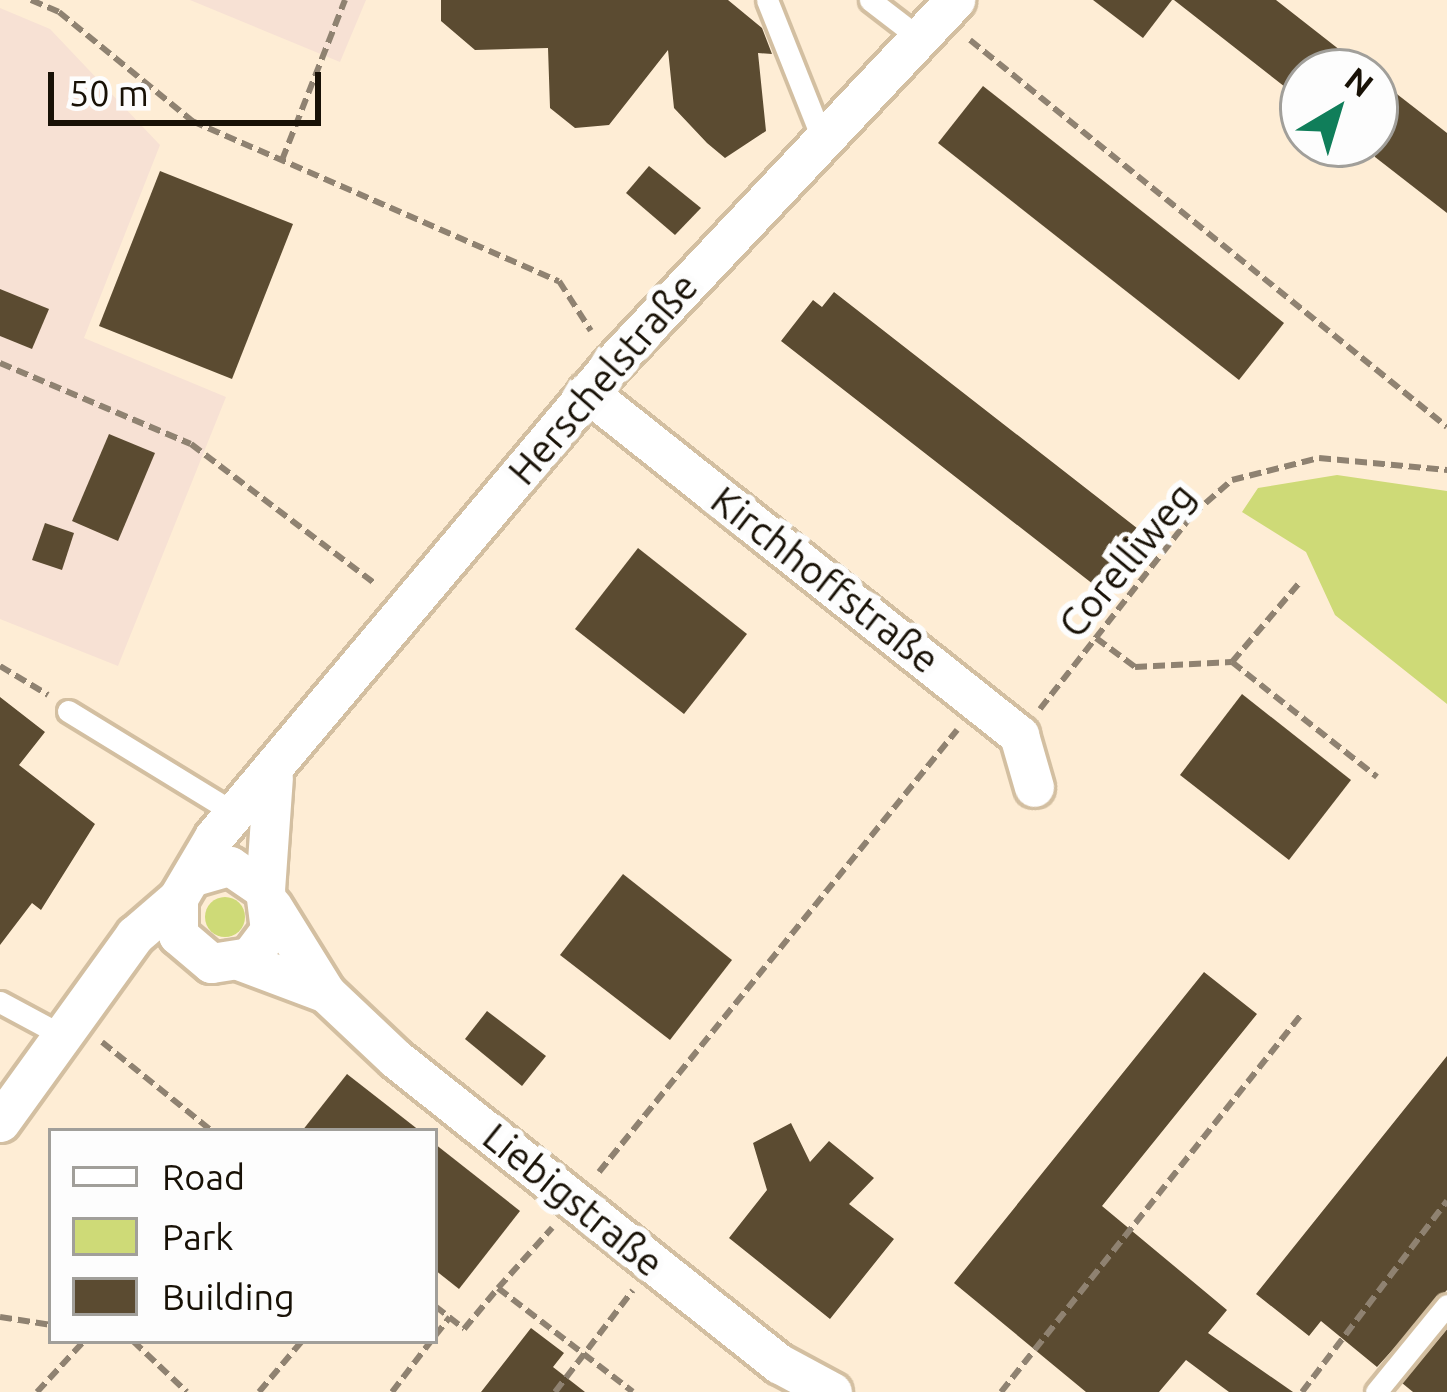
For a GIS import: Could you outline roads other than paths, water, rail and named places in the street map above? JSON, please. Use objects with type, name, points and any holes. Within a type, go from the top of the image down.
[{"type":"street","name":"Herschelstraße","points":[[0,1122],[111,976],[135,935],[186,887],[232,812],[273,777],[599,379],[821,136],[938,17]]},
{"type":"street","name":"Kirchhoffstraße","points":[[599,379],[1019,735],[1034,787]]},
{"type":"street","points":[[111,976],[146,958],[193,954],[241,962],[265,941],[273,777]]},
{"type":"street","points":[[193,954],[178,935],[186,887],[230,866],[268,898]]},
{"type":"street","name":"Liebigstraße","points":[[268,898],[326,992],[653,1264],[769,1378],[832,1392]]},
{"type":"street","name":"Liebigstraße","points":[[241,962],[326,992]]},
{"type":"lane","points":[[767,0],[821,136]]},
{"type":"lane","points":[[870,0],[938,17]]},
{"type":"lane","points":[[68,711],[268,832]]},
{"type":"lane","points":[[0,1002],[71,1029]]},
{"type":"lane","points":[[1376,1392],[1447,1305]]}]
